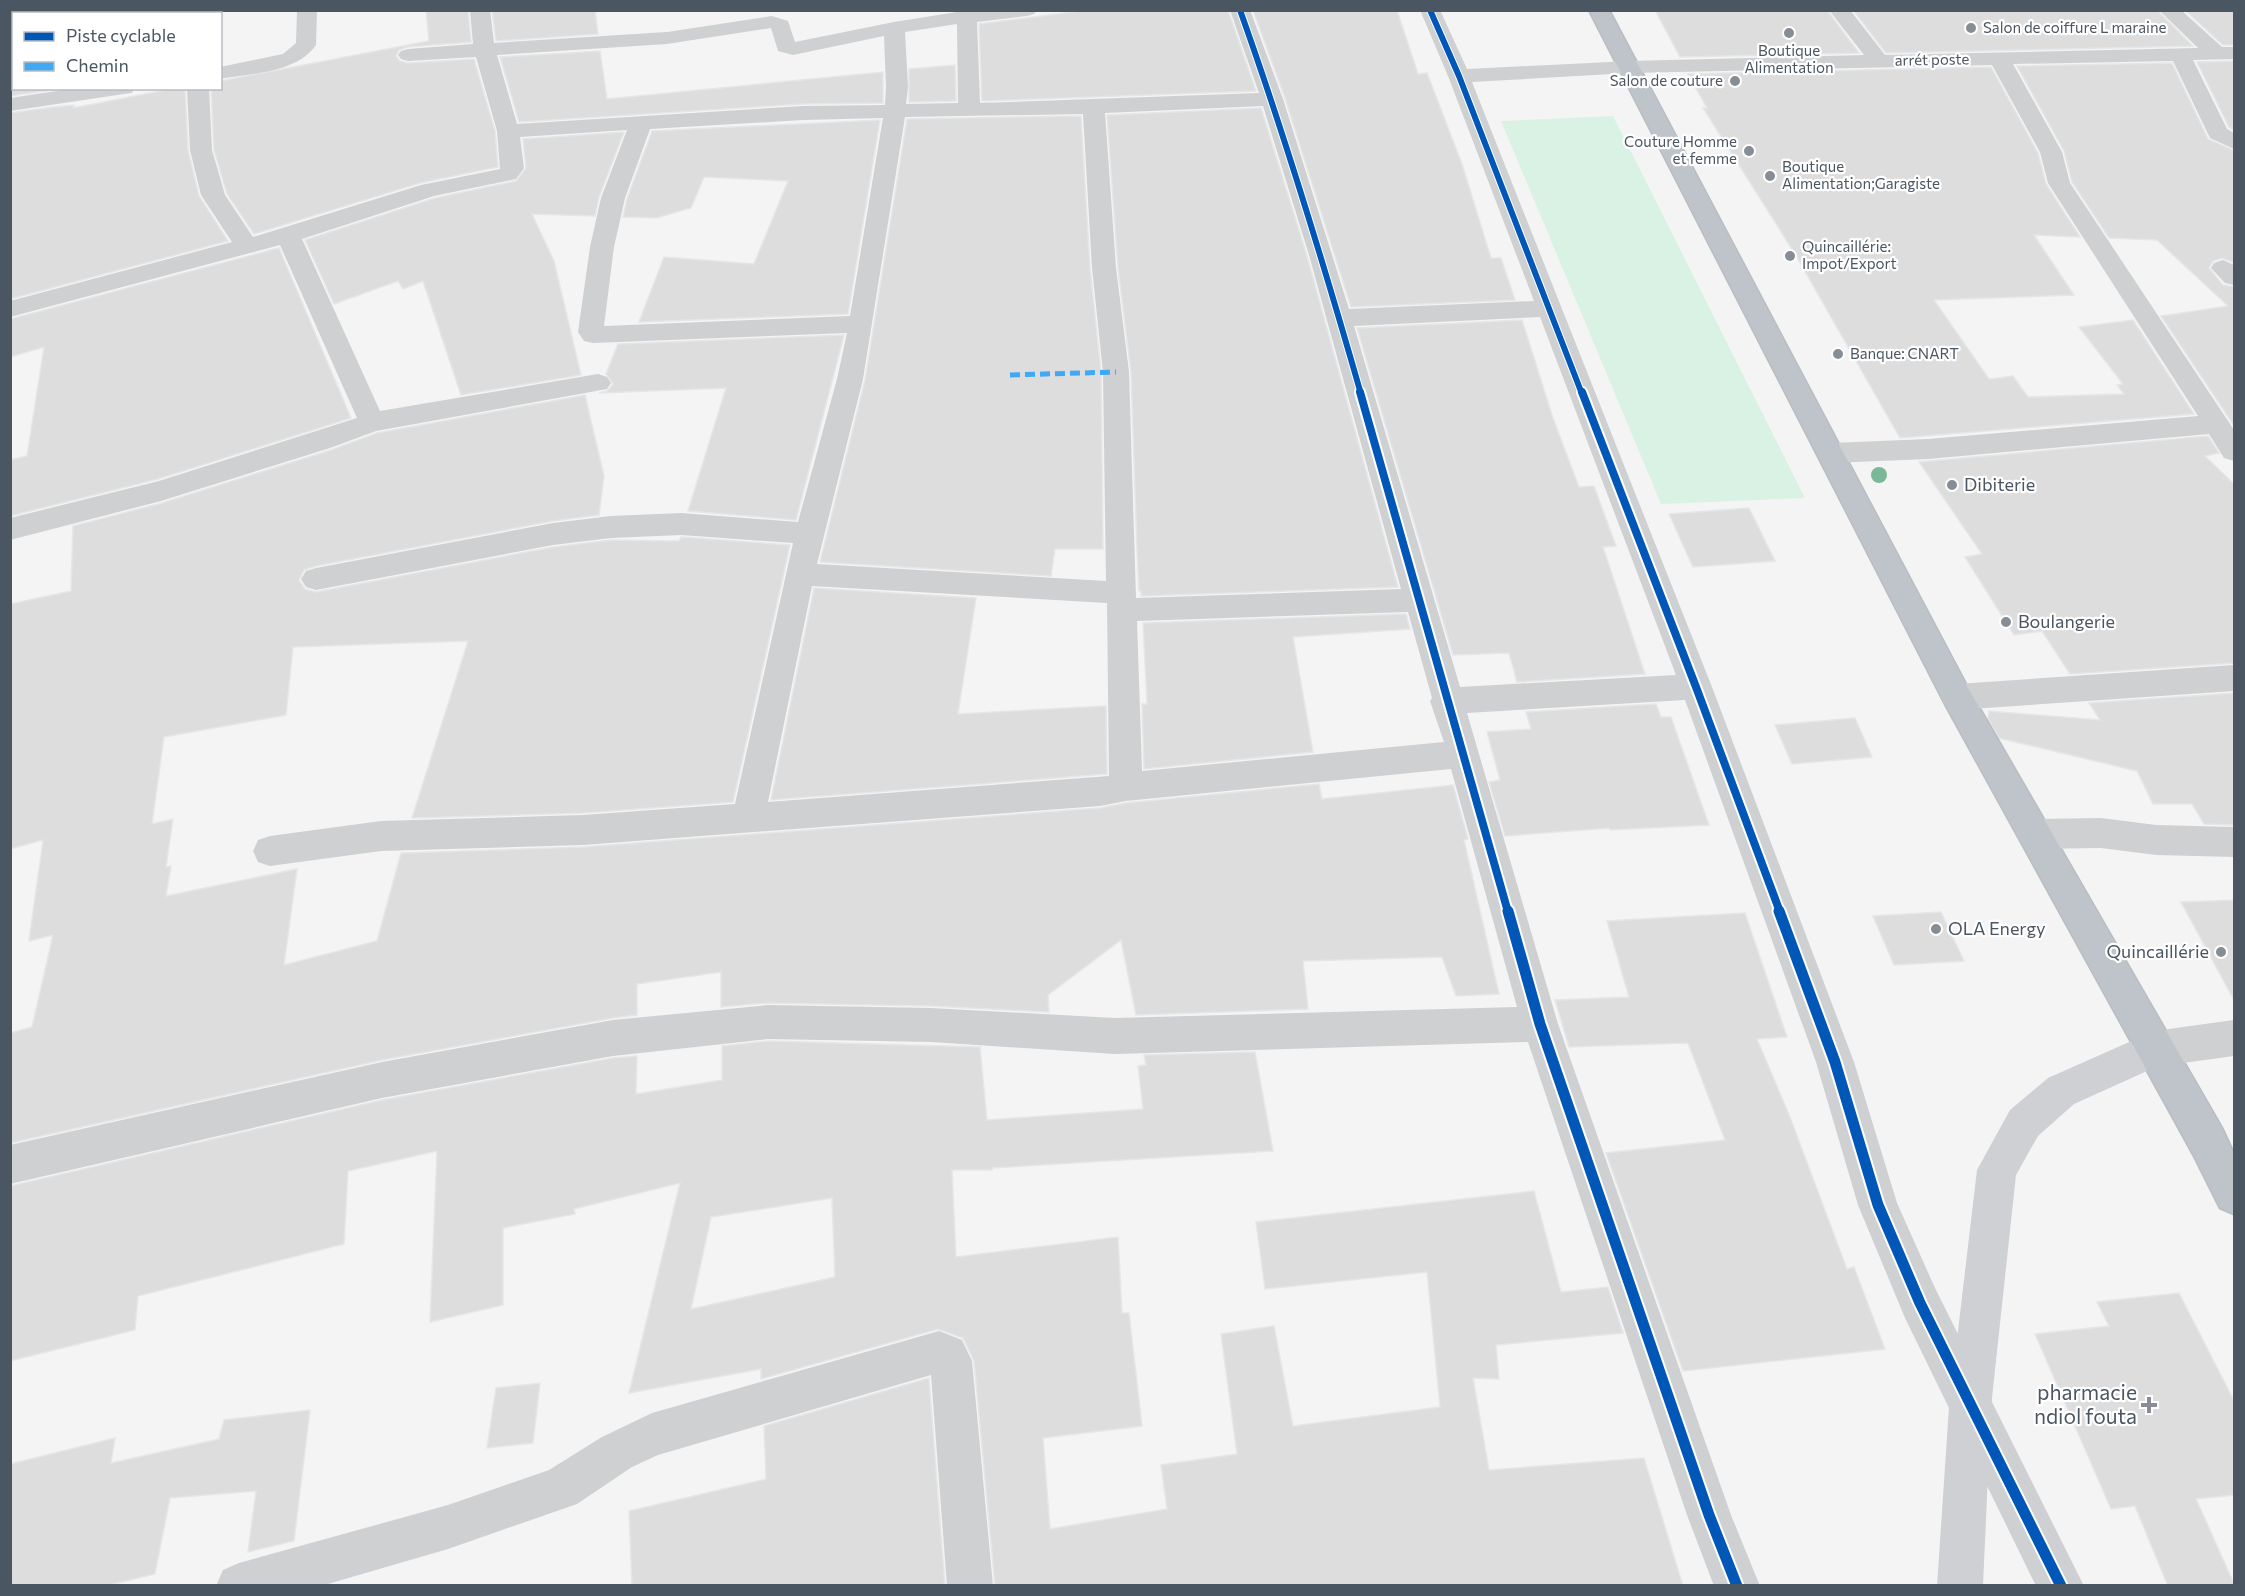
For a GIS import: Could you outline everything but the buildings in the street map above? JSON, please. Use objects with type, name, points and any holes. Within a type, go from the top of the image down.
[{"type":"highway","points":[[1599,10],[1957,697],[2208,1142],[2235,1194]]},
{"type":"street","points":[[222,73],[291,59],[297,55],[306,45],[307,10]]},
{"type":"street","points":[[10,309],[288,235],[429,190],[508,174],[513,168],[508,131],[484,48],[480,10]]},
{"type":"street","points":[[408,55],[484,48],[559,46],[667,38],[760,16],[781,25],[786,47],[793,49],[960,15],[1027,10]]},
{"type":"street","points":[[1240,10],[1272,99],[1339,318],[1446,701],[1540,1024],[1709,1515],[1737,1586]]},
{"type":"street","points":[[1430,10],[1459,76],[1696,687],[1835,1062],[1878,1206],[1920,1303],[1970,1407],[2061,1586]]},
{"type":"street","points":[[1839,10],[1880,62]]},
{"type":"street","points":[[2169,10],[2225,53]]},
{"type":"street","points":[[960,15],[969,108]]},
{"type":"street","points":[[748,819],[809,533],[850,379],[861,324],[895,109],[897,76],[894,28]]},
{"type":"street","name":"arrét poste","points":[[1459,76],[1630,68],[2225,53]]},
{"type":"street","points":[[2180,54],[2218,133],[2235,142]]},
{"type":"street","points":[[1998,59],[2032,114],[2052,155],[2055,174],[2060,183],[2229,440]]},
{"type":"street","points":[[10,105],[111,90]]},
{"type":"street","points":[[198,90],[201,150],[213,195],[247,246]]},
{"type":"street","points":[[508,131],[895,109],[1094,107],[1272,99]]},
{"type":"street","points":[[1094,107],[1103,257],[1116,372],[1126,787]]},
{"type":"street","points":[[641,123],[613,198],[602,247],[591,332],[593,335],[861,324]]},
{"type":"street","points":[[288,235],[372,422]]},
{"type":"street","points":[[1339,318],[1548,309]]},
{"type":"street","points":[[10,529],[161,491],[320,441],[372,422],[598,383]]},
{"type":"street","points":[[1831,453],[2229,440]]},
{"type":"street","points":[[316,579],[552,534],[611,527],[681,524],[809,533]]},
{"type":"street","points":[[801,574],[1122,602],[1418,600]]},
{"type":"street","points":[[1957,697],[2235,678]]},
{"type":"street","points":[[1446,701],[1696,687]]},
{"type":"street","points":[[270,851],[381,836],[583,830],[1100,792],[1126,787],[1462,754]]},
{"type":"street","points":[[2034,834],[2101,833],[2156,840],[2235,842]]},
{"type":"street","points":[[10,1166],[382,1080],[613,1038],[768,1023],[931,1025],[1115,1036],[1540,1024]]},
{"type":"street","points":[[1960,1586],[1970,1407],[1997,1170],[2024,1123],[2061,1091],[2154,1049],[2235,1038]]},
{"type":"street","points":[[239,1586],[448,1527],[561,1488],[617,1452],[652,1435],[939,1352],[951,1361],[970,1586]]},
{"type":"green space","points":[[1613,116],[1805,498],[1661,504],[1501,121]]},
{"type":"marked path","points":[[1010,375],[1116,372]]},
{"type":"cycle path","points":[[1240,10],[1272,99],[1321,255],[1540,1024],[1709,1515],[1737,1586]]},
{"type":"cycle path","points":[[1430,10],[1459,76],[1696,687],[1835,1062],[1878,1205],[1920,1303],[2061,1586]]},
{"type":"place","name":"Salon de coiffure L maraine","points":[[1971,28]]},
{"type":"place","name":"Boutique Alimentation","points":[[1789,33]]},
{"type":"place","name":"Salon de couture","points":[[1735,81]]},
{"type":"place","name":"Couture Homme et femme","points":[[1749,151]]},
{"type":"place","name":"Boutique Alimentation;Garagiste","points":[[1770,176]]},
{"type":"place","name":"Quincaillérie: Impot/Export","points":[[1790,256]]},
{"type":"place","name":"Banque: CNART","points":[[1838,354]]},
{"type":"place","name":"Dibiterie","points":[[1952,485]]},
{"type":"place","name":"Boulangerie","points":[[2006,622]]},
{"type":"place","name":"OLA Energy","points":[[1936,929]]},
{"type":"place","name":"Quincaillérie","points":[[2221,952]]},
{"type":"place","name":"pharmacie ndiol fouta","points":[[2149,1405]]}]
